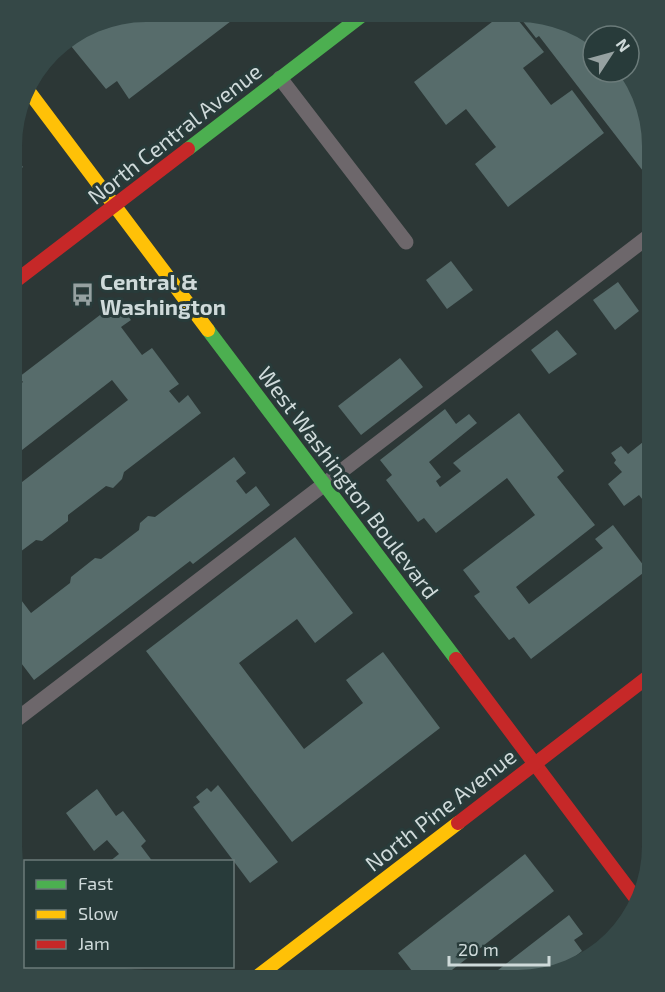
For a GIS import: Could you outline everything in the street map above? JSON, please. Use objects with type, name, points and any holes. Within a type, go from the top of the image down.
[{"type":"street","name":"North Central Avenue","points":[[22,276],[352,22]]},
{"type":"street","name":"West Washington Boulevard","points":[[33,97],[632,894]]},
{"type":"street","name":"North Pine Avenue","points":[[266,970],[642,681]]},
{"type":"lane","points":[[280,78],[406,242]]},
{"type":"lane","points":[[22,715],[642,241]]},
{"type":"building","points":[[492,22],[520,22],[544,52],[523,68],[551,105],[572,90],[604,133],[508,207],[475,164],[496,147],[466,109],[446,125],[414,82]]},
{"type":"building","points":[[138,23],[229,23],[129,99],[117,81],[106,89],[72,47],[84,39],[107,29]]},
{"type":"building","points":[[524,23],[551,27],[581,40],[581,84],[625,84],[640,122],[642,170],[539,36],[536,38]]},
{"type":"building","points":[[451,261],[473,290],[447,309],[426,280]]},
{"type":"building","points":[[618,282],[639,311],[615,330],[593,300]]},
{"type":"building","points":[[117,302],[131,320],[121,327],[142,355],[152,348],[179,384],[169,391],[179,403],[188,395],[201,413],[124,472],[122,479],[113,488],[106,486],[68,515],[68,521],[42,541],[36,540],[22,550],[22,482],[128,400],[112,380],[22,450],[22,375]]},
{"type":"building","points":[[557,330],[577,354],[549,374],[531,350]]},
{"type":"building","points":[[400,358],[423,387],[361,435],[338,406]]},
{"type":"building","points":[[445,409],[456,424],[469,414],[477,423],[429,462],[441,477],[436,481],[440,487],[461,471],[453,463],[519,413],[564,471],[557,477],[595,525],[516,587],[529,604],[603,548],[595,539],[613,525],[642,563],[642,574],[531,659],[514,637],[509,640],[474,596],[480,592],[463,570],[535,515],[507,478],[436,533],[424,518],[418,522],[386,480],[392,475],[380,460]]},
{"type":"building","points":[[642,443],[642,499],[639,495],[624,506],[608,484],[622,472],[614,463],[616,460],[611,453],[621,446],[628,454]]},
{"type":"building","points":[[234,457],[246,473],[236,481],[246,494],[256,486],[270,505],[193,564],[190,561],[34,680],[22,664],[22,601],[31,613],[70,583],[71,577],[95,558],[101,559],[139,530],[140,523],[148,516],[155,517]]},
{"type":"building","points":[[295,537],[353,613],[315,643],[297,619],[239,663],[304,749],[363,703],[346,680],[383,652],[440,728],[292,842],[146,651]]},
{"type":"building","points":[[218,785],[278,862],[250,883],[193,807],[200,802],[196,797],[207,788],[211,792]]},
{"type":"building","points":[[97,789],[116,816],[123,811],[146,841],[141,846],[152,860],[112,860],[119,854],[107,840],[94,851],[66,813]]},
{"type":"building","points":[[525,854],[554,891],[452,970],[411,970],[398,953]]},
{"type":"building","points":[[569,915],[583,934],[574,940],[582,951],[566,960],[543,967],[498,970]]},
{"type":"traffic: fast","points":[[188,149],[353,22]]},
{"type":"traffic: fast","points":[[208,330],[456,659]]},
{"type":"traffic: slow","points":[[33,97],[208,330]]},
{"type":"traffic: slow","points":[[266,970],[458,823]]},
{"type":"traffic: jam","points":[[22,276],[188,149]]},
{"type":"traffic: jam","points":[[456,659],[632,894]]},
{"type":"traffic: jam","points":[[458,823],[642,681]]},
{"type":"place","name":"Central & Washington","points":[[82,294]]}]
